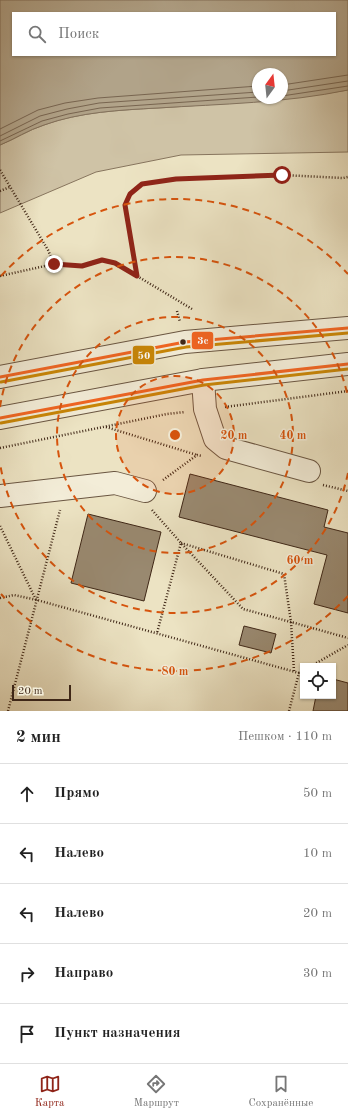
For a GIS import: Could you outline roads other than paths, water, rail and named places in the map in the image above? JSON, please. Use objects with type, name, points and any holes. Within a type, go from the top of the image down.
[{"type":"street","points":[[0,377],[184,342],[348,328]]},
{"type":"street","points":[[0,418],[203,380],[348,364]]},
{"type":"street","points":[[203,380],[205,409],[215,439],[226,448],[313,478]]},
{"type":"street","points":[[0,496],[115,483],[151,494]]},
{"type":"water","points":[[0,0],[348,0],[348,90],[288,99],[288,68],[252,68],[252,102],[100,112],[72,117],[38,127],[0,145]]}]
